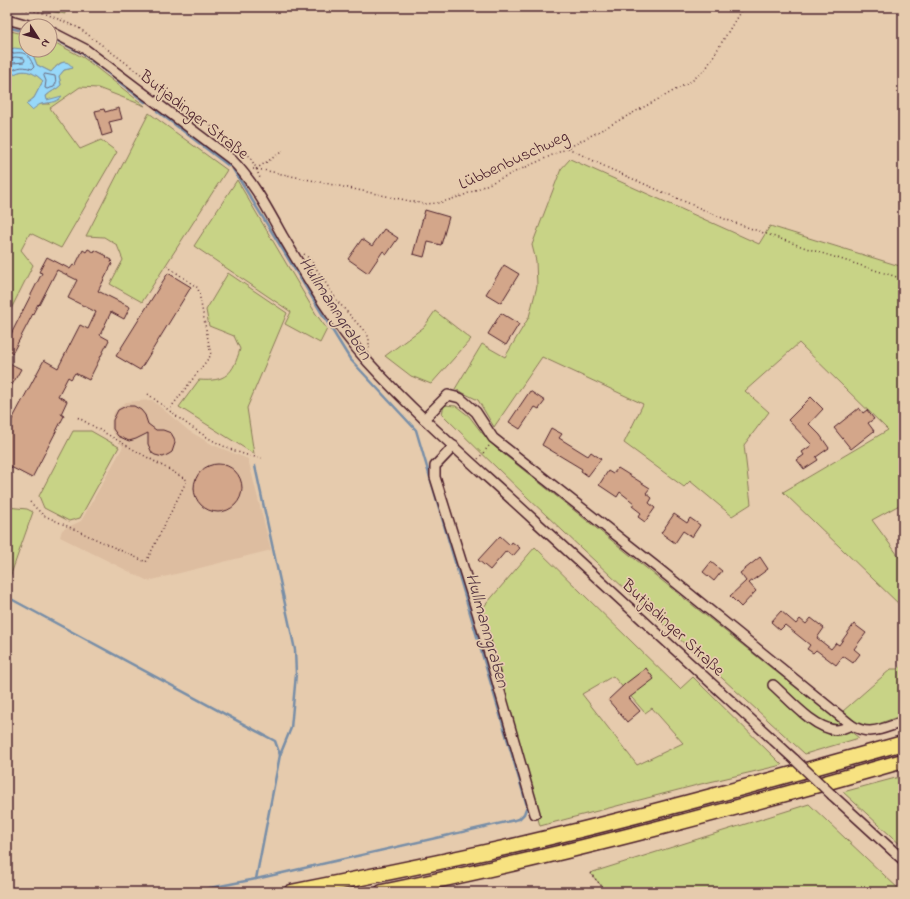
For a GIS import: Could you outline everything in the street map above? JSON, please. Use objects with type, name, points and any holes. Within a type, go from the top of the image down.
[{"type":"highway","points":[[291,892],[389,873],[518,845],[687,803],[903,743]]},
{"type":"highway","points":[[382,892],[522,862],[694,819],[903,761]]},
{"type":"street","points":[[7,19],[18,22]]},
{"type":"street","name":"Butjadinger Straße","points":[[58,35],[84,49],[226,155],[244,174],[256,191],[319,295],[346,335],[376,370],[424,419],[903,860]]},
{"type":"street","name":"Butjadinger Straße","points":[[424,419],[448,395],[460,398],[476,412],[493,438],[653,564],[851,725]]},
{"type":"street","points":[[454,446],[435,466],[435,477],[478,615],[535,814]]},
{"type":"street","points":[[773,685],[812,720],[825,727],[837,730],[851,725],[859,730],[870,732],[903,722]]},
{"type":"path","name":"Lübbenbuschweg","points":[[256,169],[424,204],[439,203],[462,196],[568,148],[692,81],[707,67],[744,7]]},
{"type":"path","points":[[568,148],[610,169],[727,220],[809,249],[903,279]]},
{"type":"path","points":[[244,174],[256,169],[283,151]]},
{"type":"path","points":[[167,266],[198,288],[211,356],[169,410]]},
{"type":"path","points":[[148,394],[191,428],[218,443],[251,457],[262,458]]},
{"type":"path","points":[[30,502],[43,514],[146,562],[187,480],[77,418]]},
{"type":"path","points":[[478,459],[489,446]]},
{"type":"path","points":[[590,873],[607,892]]},
{"type":"shaded area","points":[[152,400],[189,431],[213,445],[248,459],[271,550],[148,581],[60,537],[62,530],[81,521],[123,447],[111,430],[111,422],[114,412],[126,402]]},
{"type":"green space","points":[[29,7],[64,7],[65,14]]},
{"type":"green space","points":[[7,30],[18,33],[18,50],[7,51]]},
{"type":"green space","points":[[58,44],[84,58],[145,106],[98,88],[80,87],[50,108],[80,149],[101,140],[117,152],[61,248],[30,233],[21,250],[33,265],[7,317],[7,77],[23,71],[35,75],[43,81],[34,98],[26,104],[50,104],[47,101],[46,96],[61,85],[59,76],[64,70],[73,68],[64,62],[59,64],[51,72],[37,65],[34,58],[58,58]]},
{"type":"green space","points":[[149,113],[227,170],[142,302],[110,284],[123,260],[117,245],[104,237],[86,236]]},
{"type":"green space","points":[[570,159],[759,244],[770,226],[903,267],[903,503],[872,520],[903,562],[903,608],[783,492],[888,430],[799,343],[745,391],[769,412],[744,445],[751,504],[732,516],[690,481],[684,487],[624,443],[643,404],[542,357],[494,427],[478,400],[455,389],[482,344],[505,357],[529,317],[537,286],[536,261],[532,245],[561,169]]},
{"type":"green space","points":[[237,180],[316,314],[327,329],[320,343],[285,324],[291,312],[194,246]]},
{"type":"green space","points":[[228,273],[287,313],[247,408],[254,454],[179,407],[199,380],[216,380],[222,378],[231,370],[237,358],[240,349],[234,336],[209,326],[206,310]]},
{"type":"green space","points":[[435,311],[471,339],[431,384],[411,376],[385,356],[424,327]]},
{"type":"green space","points":[[444,405],[456,406],[469,416],[496,448],[859,738],[805,754],[622,586],[486,458],[442,414]]},
{"type":"green space","points":[[73,431],[91,431],[119,447],[80,518],[69,521],[44,508],[39,496]]},
{"type":"green space","points":[[7,507],[27,509],[33,512],[10,577],[7,576]]},
{"type":"green space","points":[[535,547],[680,689],[693,677],[782,765],[701,784],[540,826],[481,610]],"holes":[[[613,676],[645,713],[652,708],[683,743],[637,765],[582,694]]]},
{"type":"green space","points":[[903,664],[903,715],[867,728],[857,725],[843,711],[891,669],[898,669]]},
{"type":"green space","points":[[903,776],[903,847],[843,792]]},
{"type":"green space","points":[[809,804],[902,892],[607,892],[590,873]]},
{"type":"water","points":[[14,48],[18,49],[18,58],[34,58],[37,65],[51,72],[64,62],[70,64],[73,68],[64,70],[59,76],[61,85],[46,96],[47,100],[62,96],[60,99],[55,102],[40,104],[32,110],[26,104],[34,98],[43,81],[31,73],[23,71],[7,77],[7,51]]},
{"type":"building","points":[[119,108],[122,119],[109,122],[112,133],[102,136],[95,111],[104,109],[105,112]]},
{"type":"building","points":[[425,210],[449,217],[441,245],[428,242],[424,257],[413,254]]},
{"type":"building","points":[[384,229],[398,238],[387,254],[383,251],[368,273],[348,259],[362,239],[372,246]]},
{"type":"building","points":[[88,249],[94,252],[95,250],[112,260],[112,264],[98,291],[130,307],[124,319],[111,312],[100,335],[109,340],[89,380],[75,373],[71,379],[68,377],[58,396],[67,401],[61,414],[64,416],[32,478],[7,465],[7,429],[44,360],[58,368],[80,325],[88,329],[96,312],[68,298],[77,280],[57,270],[13,352],[7,356],[9,344],[7,342],[42,273],[39,272],[47,257],[70,269],[73,265],[75,266],[83,250],[86,252]]},
{"type":"building","points":[[504,265],[519,274],[501,303],[486,294]]},
{"type":"building","points":[[168,273],[191,287],[140,370],[116,356]]},
{"type":"building","points":[[501,313],[519,324],[506,345],[488,334]]},
{"type":"building","points":[[7,362],[21,369],[7,394]]},
{"type":"building","points":[[530,391],[545,401],[539,409],[535,407],[520,429],[509,422]]},
{"type":"building","points":[[811,397],[823,409],[809,424],[820,435],[829,448],[816,457],[818,460],[804,469],[797,460],[804,455],[802,452],[812,445],[788,420]]},
{"type":"building","points":[[126,406],[134,406],[141,410],[145,415],[148,424],[156,430],[163,430],[171,433],[175,443],[172,452],[163,457],[152,453],[148,444],[148,433],[129,441],[118,436],[113,429],[113,420],[118,410]]},
{"type":"building","points":[[859,408],[863,413],[867,410],[874,419],[868,423],[874,431],[851,449],[834,428]]},
{"type":"building","points":[[551,428],[562,434],[559,438],[588,456],[591,452],[601,459],[588,476],[581,471],[582,469],[542,445]]},
{"type":"building","points":[[213,464],[223,464],[235,471],[242,483],[242,493],[235,505],[223,512],[213,512],[205,508],[198,501],[194,493],[194,483],[198,475],[205,468]]},
{"type":"building","points":[[618,468],[650,488],[646,493],[652,498],[649,503],[655,508],[645,522],[638,517],[641,513],[632,506],[634,503],[620,492],[617,497],[599,485],[608,471],[613,474]]},
{"type":"building","points":[[674,514],[687,523],[690,518],[700,525],[692,537],[683,531],[675,543],[661,533]]},
{"type":"building","points":[[500,536],[510,545],[512,542],[520,548],[513,556],[506,551],[490,570],[478,560]]},
{"type":"building","points":[[760,557],[768,569],[749,583],[756,591],[741,607],[730,596],[746,581],[740,573]]},
{"type":"building","points":[[711,562],[722,571],[714,581],[703,572]]},
{"type":"building","points":[[781,611],[796,624],[800,619],[806,624],[811,618],[824,628],[817,638],[831,649],[836,643],[839,645],[854,624],[866,633],[854,649],[860,654],[853,663],[843,656],[836,665],[816,650],[813,653],[807,649],[810,645],[785,625],[780,630],[771,622]]},
{"type":"building","points":[[646,668],[654,679],[629,698],[640,711],[627,722],[608,700],[625,684]]},
{"type":"waterway","name":"Hullmanngraben","points":[[7,27],[18,30]]},
{"type":"waterway","name":"Hullmanngraben","points":[[58,41],[83,54],[145,102]]},
{"type":"waterway","name":"Hullmanngraben","points":[[157,111],[229,166]]},
{"type":"waterway","name":"Hullmanngraben","points":[[189,892],[256,879],[519,819],[524,814],[527,806],[416,430],[350,359],[233,169]]},
{"type":"waterway","points":[[255,466],[295,650],[296,674],[291,728],[280,755],[256,879]]},
{"type":"waterway","points":[[11,599],[275,741],[280,755]]}]
